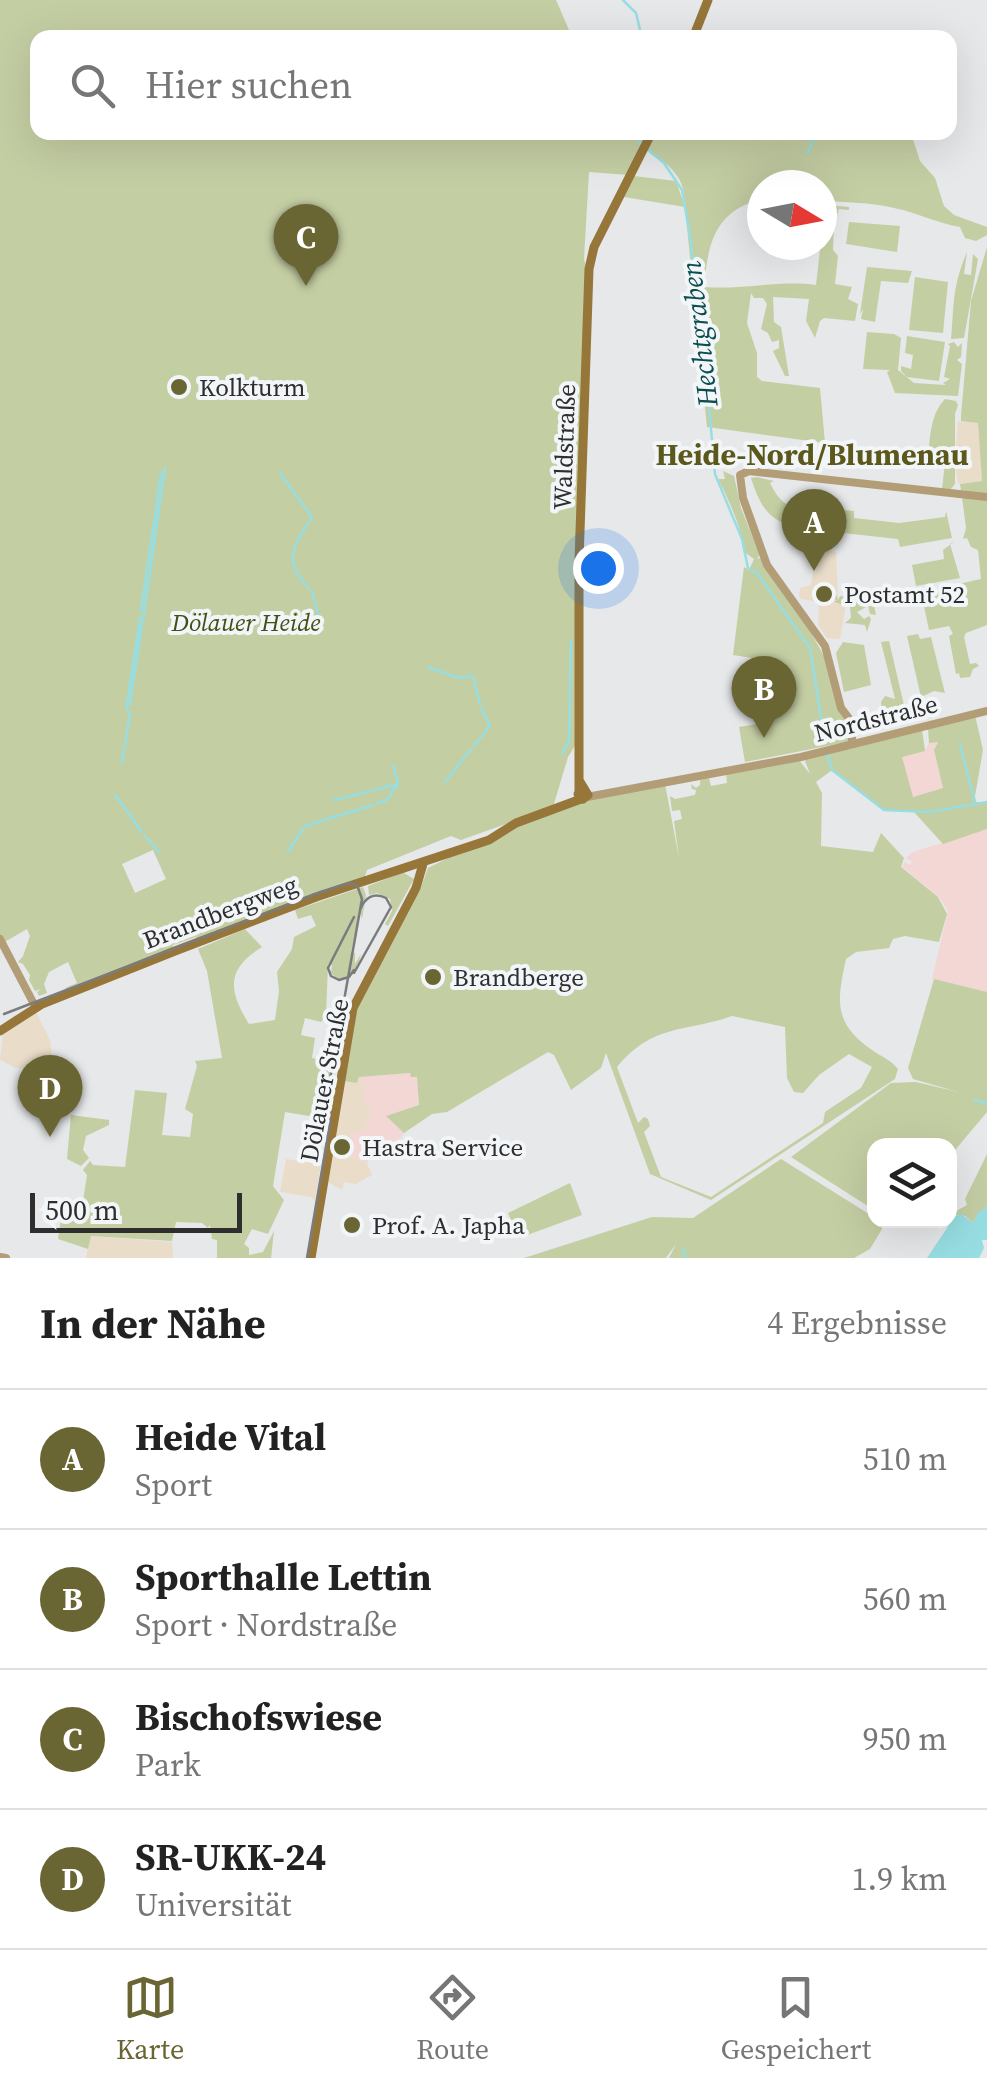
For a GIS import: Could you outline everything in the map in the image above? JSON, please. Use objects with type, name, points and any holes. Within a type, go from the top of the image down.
[{"type":"main road","points":[[696,30],[708,0]]},
{"type":"main road","name":"Waldstraße","points":[[583,795],[578,778],[579,560],[588,270],[594,247],[648,140]]},
{"type":"main road","name":"Nordstraße","points":[[422,864],[489,840],[516,823],[583,795]]},
{"type":"main road","name":"Brandbergweg","points":[[0,1031],[36,1008],[284,908],[422,864]]},
{"type":"main road","name":"Dölauer Straße","points":[[311,1258],[354,1008],[416,888],[422,864]]},
{"type":"street","points":[[851,744],[854,725],[841,708],[828,652],[770,570],[743,498],[741,473],[987,497]]},
{"type":"street","name":"Nordstraße","points":[[583,795],[851,744],[987,711]]},
{"type":"street","points":[[0,938],[36,1008]]},
{"type":"shaded area","points":[[958,421],[978,423],[982,481],[958,484]]},
{"type":"shaded area","points":[[816,549],[836,552],[838,598],[834,603],[846,605],[840,639],[827,638],[818,625],[819,602],[799,596],[800,588],[811,585]]},
{"type":"shaded area","points":[[938,741],[934,750],[943,788],[912,797],[901,756],[925,751],[929,743]]},
{"type":"shaded area","points":[[987,829],[987,992],[932,979],[948,911],[940,898],[902,867],[905,862],[910,865],[912,862],[906,858],[913,852]]},
{"type":"shaded area","points":[[36,1012],[50,1040],[53,1064],[16,1068],[0,1060],[3,1033]]},
{"type":"shaded area","points":[[411,1073],[417,1076],[419,1105],[386,1116],[404,1133],[401,1138],[370,1157],[367,1164],[345,1153],[354,1132],[365,1131],[368,1122],[371,1104],[363,1102],[366,1084],[357,1083],[358,1077]]},
{"type":"shaded area","points":[[343,1080],[366,1084],[371,1104],[368,1122],[345,1153],[367,1164],[372,1175],[356,1184],[344,1182],[342,1190],[328,1182]]},
{"type":"shaded area","points":[[286,1159],[321,1164],[315,1201],[280,1192]]},
{"type":"shaded area","points":[[90,1236],[172,1242],[173,1258],[86,1258]]},
{"type":"green space","name":"Dölauer Heide","points":[[0,0],[556,0],[569,30],[30,30],[30,140],[646,140],[629,175],[589,172],[584,259],[587,271],[576,744],[568,757],[553,807],[461,840],[451,836],[367,870],[365,876],[375,876],[307,898],[311,894],[225,930],[213,931],[213,935],[198,941],[196,937],[173,945],[172,950],[69,991],[65,988],[77,983],[68,962],[49,972],[44,984],[47,993],[39,996],[37,992],[41,989],[35,991],[30,975],[18,962],[30,936],[27,929],[3,943]],"holes":[[[153,850],[166,879],[135,893],[122,864]]]},
{"type":"green space","points":[[652,140],[913,140],[920,161],[935,178],[944,206],[954,215],[987,227],[987,235],[976,241],[965,238],[960,227],[903,210],[837,201],[837,170],[747,170],[747,204],[733,212],[716,231],[704,287],[816,285],[819,260],[837,260],[837,255],[838,256],[835,284],[852,287],[848,299],[858,304],[855,321],[824,318],[815,338],[806,321],[809,299],[773,297],[774,322],[781,327],[789,376],[785,376],[773,351],[779,348],[779,340],[772,342],[761,329],[767,304],[751,293],[747,323],[757,353],[757,377],[762,381],[820,388],[825,443],[707,427],[685,207],[624,197],[634,176],[676,181],[684,204],[682,186],[668,166],[647,148]]},
{"type":"green space","points":[[849,222],[900,226],[897,252],[846,244]]},
{"type":"green space","points":[[987,247],[987,495],[961,490],[960,484],[982,481],[978,423],[961,421],[961,416],[971,301]]},
{"type":"green space","points":[[967,252],[964,274],[971,275],[973,254],[978,259],[964,338],[951,339],[956,288]]},
{"type":"green space","points":[[867,267],[912,271],[908,283],[881,281],[875,322],[861,319],[863,309],[860,314]]},
{"type":"green space","points":[[915,277],[948,282],[943,333],[909,330]]},
{"type":"green space","points":[[867,332],[901,338],[898,370],[914,383],[946,385],[943,383],[950,379],[944,377],[948,344],[954,342],[958,347],[962,343],[957,360],[962,364],[958,396],[895,393],[887,372],[890,370],[863,369]]},
{"type":"green space","points":[[907,336],[945,342],[939,381],[907,377],[901,371],[901,366],[911,369],[913,355],[905,353]]},
{"type":"green space","points":[[945,399],[958,405],[955,484],[950,490],[942,489],[945,463],[928,460],[934,419]]},
{"type":"green space","points":[[723,471],[734,476],[741,508],[760,555],[757,559],[762,557],[789,597],[832,673],[848,722],[847,742],[745,762],[739,727],[757,724],[747,664],[752,658],[733,655],[744,567],[749,570],[754,559],[743,551],[738,524],[718,479],[725,479]]},
{"type":"green space","points":[[751,478],[774,481],[770,483],[775,492],[792,507],[824,514],[832,508],[831,519],[819,519],[817,529],[783,523],[761,503]]},
{"type":"green space","points":[[962,497],[987,498],[987,625],[966,633],[970,664],[979,666],[970,677],[960,678],[949,636],[953,634],[949,626],[929,630],[922,597],[941,588],[981,579],[978,550],[971,547],[967,538],[963,539],[966,528]]},
{"type":"green space","points":[[843,510],[854,511],[854,518],[899,523],[945,517],[946,511],[952,538],[900,547],[898,539],[843,533]]},
{"type":"green space","points":[[950,545],[960,578],[916,586],[912,565],[944,559],[943,550]]},
{"type":"green space","points":[[834,588],[838,600],[840,596],[873,600],[876,615],[870,614],[868,606],[857,612],[864,619],[871,619],[867,632],[865,625],[845,623],[851,618],[850,607],[834,602]]},
{"type":"green space","points":[[918,634],[920,639],[931,637],[945,693],[934,691],[921,697],[907,636]]},
{"type":"green space","points":[[889,641],[906,714],[883,720],[881,702],[885,696],[895,699],[881,642]]},
{"type":"green space","points":[[843,642],[864,645],[871,685],[844,692],[836,653]]},
{"type":"green space","points":[[975,715],[983,750],[974,802],[987,802],[987,829],[943,844],[914,812],[884,810],[832,770],[816,782],[822,793],[821,846],[873,852],[881,833],[904,858],[901,867],[938,897],[947,914],[939,942],[905,936],[893,939],[889,948],[856,952],[846,959],[840,999],[844,1020],[859,1040],[898,1069],[895,1079],[711,1200],[650,1174],[606,1053],[601,1068],[571,1090],[554,1055],[548,1052],[404,1133],[386,1116],[419,1105],[417,1077],[410,1073],[359,1077],[357,1083],[344,1081],[352,1001],[420,890],[428,868],[514,825],[570,804],[665,784],[679,858],[674,821],[682,819],[680,810],[672,811],[670,796],[675,799],[695,795],[691,784],[696,788],[700,780],[709,778],[711,786],[727,783],[726,772],[799,760],[810,774],[805,761],[809,756],[922,729],[925,751],[902,757],[913,797],[943,788],[934,750],[938,742],[929,743],[928,727]],"holes":[[[732,1016],[785,1027],[787,1078],[794,1092],[803,1093],[819,1075],[849,1054],[872,1067],[861,1088],[825,1112],[823,1123],[711,1197],[661,1177],[644,1132],[650,1126],[648,1119],[644,1117],[638,1123],[617,1067],[657,1036]]]},
{"type":"green space","points":[[414,868],[404,873],[414,879],[388,926],[385,924],[392,911],[390,899],[377,893],[369,895],[368,886]]},
{"type":"green space","points":[[363,887],[366,895],[362,919],[360,911],[351,952],[355,953],[355,964],[361,954],[358,963],[351,975],[339,980],[328,964],[326,1016],[321,1022],[305,1018],[301,1035],[315,1038],[312,1058],[332,1062],[327,1119],[285,1112],[273,1186],[284,1200],[268,1234],[252,1229],[244,1244],[249,1255],[263,1252],[274,1231],[271,1258],[217,1258],[217,1240],[212,1239],[210,1225],[208,1228],[202,1223],[176,1222],[172,1241],[91,1236],[88,1249],[58,1239],[62,1213],[82,1208],[87,1175],[83,1170],[90,1161],[93,1165],[125,1167],[135,1090],[167,1093],[162,1135],[190,1137],[193,1114],[185,1109],[195,1061],[222,1058],[207,971],[198,949],[245,929],[262,947],[237,972],[237,1001],[249,1024],[275,1020],[277,972],[292,949],[294,937],[316,926],[311,915],[298,919],[295,910]]},
{"type":"green space","points":[[934,979],[987,992],[987,1112],[957,1148],[957,1138],[867,1138],[867,1206],[791,1157],[891,1083],[916,1082],[958,1092],[913,1079],[908,1068]]},
{"type":"green space","points":[[71,1115],[109,1120],[109,1125],[86,1136],[83,1150],[89,1158],[81,1166],[67,1159]]},
{"type":"green space","points":[[987,1154],[987,1206],[974,1223],[957,1215],[957,1211],[967,1205],[965,1199]]},
{"type":"green space","points":[[781,1159],[867,1213],[867,1228],[883,1228],[870,1249],[854,1258],[669,1258],[676,1244],[666,1258],[524,1258],[652,1217],[693,1218]]},
{"type":"green space","points":[[570,1183],[582,1215],[519,1238],[508,1213]]},
{"type":"water","points":[[987,1206],[987,1240],[982,1240],[984,1248],[979,1258],[927,1258],[947,1228],[957,1228],[957,1215],[974,1223],[976,1215]]},
{"type":"waterway","name":"Hechtgraben","points":[[623,0],[636,13],[640,30]]},
{"type":"waterway","name":"Hechtgraben","points":[[639,140],[640,144]]},
{"type":"waterway","points":[[807,153],[814,140]]},
{"type":"waterway","name":"Hechtgraben","points":[[647,149],[664,163],[682,190],[715,474],[742,539],[748,568],[757,573],[810,648],[825,744]]},
{"type":"waterway","points":[[144,613],[165,468]]},
{"type":"waterway","points":[[280,473],[312,517],[293,553],[295,569],[309,588]]},
{"type":"waterway","points":[[141,611],[161,474]]},
{"type":"waterway","points":[[312,591],[318,614]]},
{"type":"waterway","points":[[143,620],[144,615]]},
{"type":"waterway","points":[[139,622],[140,617]]},
{"type":"waterway","points":[[130,705],[142,623]]},
{"type":"waterway","points":[[126,710],[139,625]]},
{"type":"waterway","points":[[570,690],[571,641]]},
{"type":"waterway","points":[[428,667],[458,678],[473,676],[475,682]]},
{"type":"waterway","points":[[475,685],[480,704]]},
{"type":"waterway","points":[[562,753],[569,741],[570,692]]},
{"type":"waterway","points":[[474,746],[490,726],[481,708]]},
{"type":"waterway","points":[[125,747],[130,712]]},
{"type":"waterway","points":[[960,745],[975,801]]},
{"type":"waterway","points":[[122,762],[124,749]]},
{"type":"waterway","points":[[445,782],[471,749]]},
{"type":"waterway","name":"Hechtgraben","points":[[828,755],[832,770],[884,810],[929,812],[987,802]]},
{"type":"waterway","points":[[377,803],[387,800],[398,784],[393,765]]},
{"type":"waterway","points":[[375,790],[397,784]]},
{"type":"waterway","points":[[334,800],[371,791]]},
{"type":"waterway","points":[[115,795],[142,832]]},
{"type":"waterway","points":[[288,851],[305,826],[373,805]]},
{"type":"waterway","points":[[145,836],[160,853]]},
{"type":"waterway","points":[[974,1099],[987,1104]]},
{"type":"waterway","points":[[683,1248],[686,1258]]},
{"type":"tram line","points":[[4,1014],[321,892],[349,883],[357,885],[362,899],[329,1085],[330,1123],[307,1258]]},
{"type":"tram line","points":[[354,973],[391,907],[386,898],[374,896],[360,910]]},
{"type":"tram line","points":[[354,917],[328,968],[331,976],[339,980],[349,977],[354,970]]},
{"type":"place","name":"Bischofswiese","points":[[306,286]]},
{"type":"place","name":"Kolkturm","points":[[179,387]]},
{"type":"place","name":"Heide Vital","points":[[814,571]]},
{"type":"place","name":"Postamt 52","points":[[824,594]]},
{"type":"place","name":"Sporthalle Lettin","points":[[764,738]]},
{"type":"place","name":"Brandberge","points":[[433,977]]},
{"type":"place","name":"SR-UKK-24","points":[[50,1137]]},
{"type":"place","name":"Hastra Service","points":[[342,1147]]},
{"type":"place","name":"Prof. A. Japha","points":[[352,1225]]},
{"type":"district","name":"Heide-Nord/Blumenau","points":[[812,455]]}]
